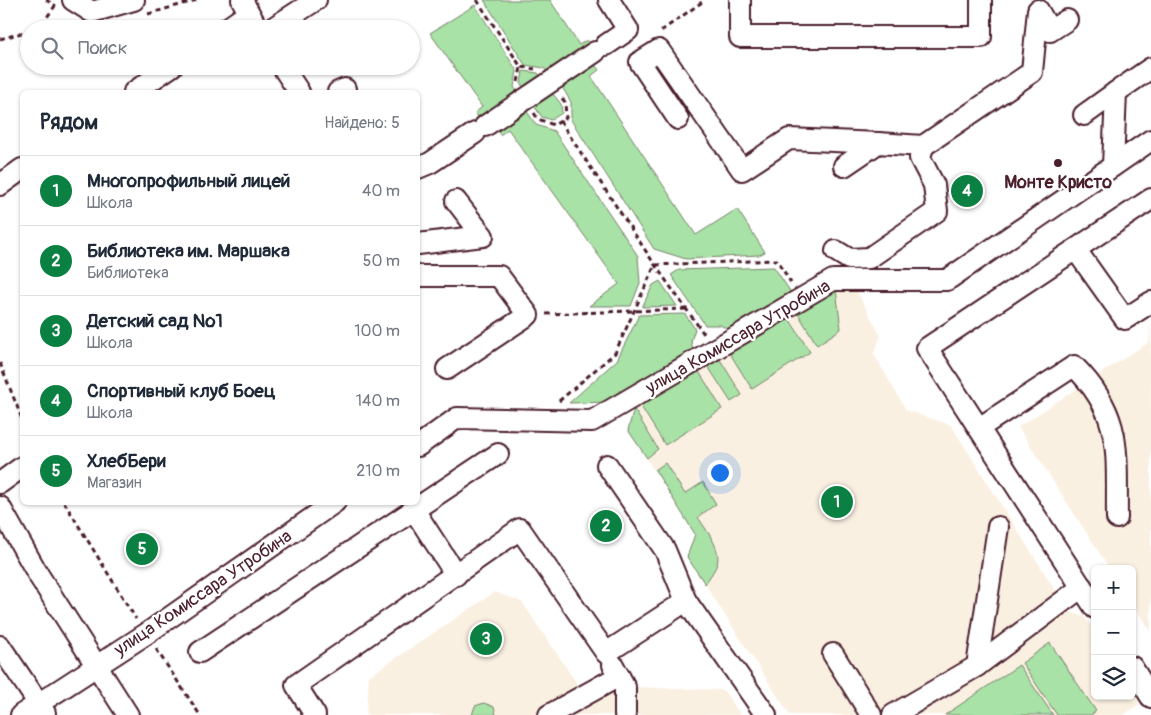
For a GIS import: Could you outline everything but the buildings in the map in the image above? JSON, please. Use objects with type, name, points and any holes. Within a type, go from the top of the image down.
[{"type":"street","points":[[64,3],[92,12],[134,0]]},
{"type":"street","points":[[285,20],[316,0]]},
{"type":"street","points":[[420,167],[430,163],[628,30],[609,0]]},
{"type":"street","points":[[740,0],[740,37],[981,37],[981,0]]},
{"type":"street","points":[[678,118],[640,62],[659,50],[742,170],[789,139],[923,146],[1032,72],[1038,5]]},
{"type":"street","points":[[1038,5],[1050,31],[1067,20]]},
{"type":"street","points":[[1084,114],[1151,68]]},
{"type":"street","points":[[137,90],[159,75]]},
{"type":"street","points":[[288,75],[298,90]]},
{"type":"street","points":[[1113,166],[1116,92]]},
{"type":"street","name":"улица Комиссара Утробина","points":[[420,445],[457,418],[592,421],[715,351],[833,280],[947,280],[1151,140]]},
{"type":"street","points":[[844,166],[878,143]]},
{"type":"street","points":[[836,251],[849,259],[869,258],[937,212],[934,185],[920,158],[923,146]]},
{"type":"street","points":[[0,184],[20,170]]},
{"type":"street","points":[[1091,602],[927,348],[1151,199]]},
{"type":"street","points":[[420,244],[483,236],[456,201]]},
{"type":"street","points":[[1076,250],[1125,319],[1151,302]]},
{"type":"street","points":[[420,276],[499,276],[528,315],[447,369]]},
{"type":"street","points":[[979,428],[1074,366],[1098,393],[1113,425],[1116,452],[1117,518]]},
{"type":"street","points":[[200,652],[498,454]]},
{"type":"street","points":[[607,465],[665,550],[686,601],[766,715]]},
{"type":"street","points":[[0,483],[20,468]]},
{"type":"street","name":"улица Комиссара Утробина","points":[[21,715],[43,709],[96,666],[146,634],[331,505]]},
{"type":"street","points":[[0,508],[39,576],[128,715]]},
{"type":"street","points":[[414,510],[456,575]]},
{"type":"street","points":[[977,666],[998,527]]},
{"type":"street","points":[[315,715],[296,685],[520,529],[606,653],[619,676],[624,687],[625,715]]},
{"type":"street","points":[[892,715],[977,666],[1082,587]]},
{"type":"street","points":[[606,653],[686,601]]},
{"type":"street","points":[[0,646],[43,709]]},
{"type":"street","points":[[833,654],[871,715]]},
{"type":"street","points":[[1136,673],[1151,697]]},
{"type":"street","points":[[549,715],[619,676]]},
{"type":"path","points":[[477,0],[521,67],[541,70],[565,102],[566,118],[554,125],[538,120],[530,107]]},
{"type":"path","points":[[659,50],[655,34],[705,0]]},
{"type":"path","points":[[47,20],[64,3]]},
{"type":"path","points":[[0,39],[20,33]]},
{"type":"path","points":[[560,121],[655,265],[688,309],[715,351]]},
{"type":"path","points":[[655,265],[777,260],[801,300]]},
{"type":"path","points":[[538,419],[615,352],[636,310],[655,265]]},
{"type":"path","points":[[528,315],[688,309]]},
{"type":"path","points":[[0,363],[20,414]]},
{"type":"path","points":[[66,505],[146,634],[200,715]]},
{"type":"shaded area","points":[[855,288],[881,336],[874,354],[906,410],[951,425],[1069,612],[1084,616],[1091,626],[1091,700],[1136,700],[1136,698],[1140,704],[1123,715],[790,715],[687,557],[695,534],[628,430],[634,409],[836,289]]},
{"type":"shaded area","points":[[1151,320],[1151,632],[1136,609],[1136,565],[1107,565],[1018,427],[1149,342]]},
{"type":"shaded area","points":[[495,592],[522,602],[578,685],[723,690],[741,715],[366,715],[369,676]]},
{"type":"green space","points":[[484,0],[550,0],[579,45],[587,40],[591,45],[548,74],[544,68],[525,65]]},
{"type":"green space","points":[[475,5],[517,71],[514,87],[518,93],[479,118],[475,113],[482,107],[430,33]]},
{"type":"green space","points":[[595,65],[599,70],[591,76],[696,235],[737,209],[765,252],[759,255],[686,259],[654,249],[571,120],[571,102],[562,87]]},
{"type":"green space","points":[[523,71],[538,73],[542,78],[525,90],[521,84]]},
{"type":"green space","points":[[553,94],[561,104],[562,113],[551,120],[542,117],[534,106]]},
{"type":"green space","points":[[526,110],[536,125],[554,131],[638,256],[640,283],[631,306],[589,306],[619,284],[508,129],[500,135],[496,129]]},
{"type":"green space","points":[[774,267],[794,297],[734,332],[720,325],[705,325],[671,275],[679,270]]},
{"type":"green space","points":[[660,281],[677,306],[642,307],[653,285]]},
{"type":"green space","points":[[836,289],[841,329],[817,345],[797,312]]},
{"type":"green space","points":[[685,314],[695,329],[691,341],[694,355],[613,402],[569,403],[617,360],[639,315]]},
{"type":"green space","points":[[788,317],[810,352],[752,389],[729,352]]},
{"type":"green space","points":[[719,358],[742,395],[731,402],[707,365]]},
{"type":"green space","points":[[698,370],[722,409],[665,445],[640,405]]},
{"type":"green space","points":[[634,409],[658,449],[647,458],[628,430]]},
{"type":"green space","points":[[665,463],[685,494],[703,482],[716,504],[698,517],[715,545],[718,558],[712,574],[705,584],[687,557],[695,534],[655,470]]},
{"type":"green space","points":[[1050,643],[1096,711],[1091,715],[1057,715],[1022,663]]},
{"type":"green space","points":[[1019,665],[1053,715],[945,715]]},
{"type":"green space","points":[[484,703],[494,707],[496,715],[472,715],[475,706]]},
{"type":"place","name":"Монте Кристо","points":[[1058,163]]},
{"type":"place","name":"Спортивный клуб Боец","points":[[967,191]]},
{"type":"place","name":"Многопрофильный лицей","points":[[837,502]]},
{"type":"place","name":"Библиотека им. Маршака","points":[[606,526]]},
{"type":"place","name":"ХлебБери","points":[[142,549]]},
{"type":"place","name":"Детский сад №1","points":[[486,639]]}]
